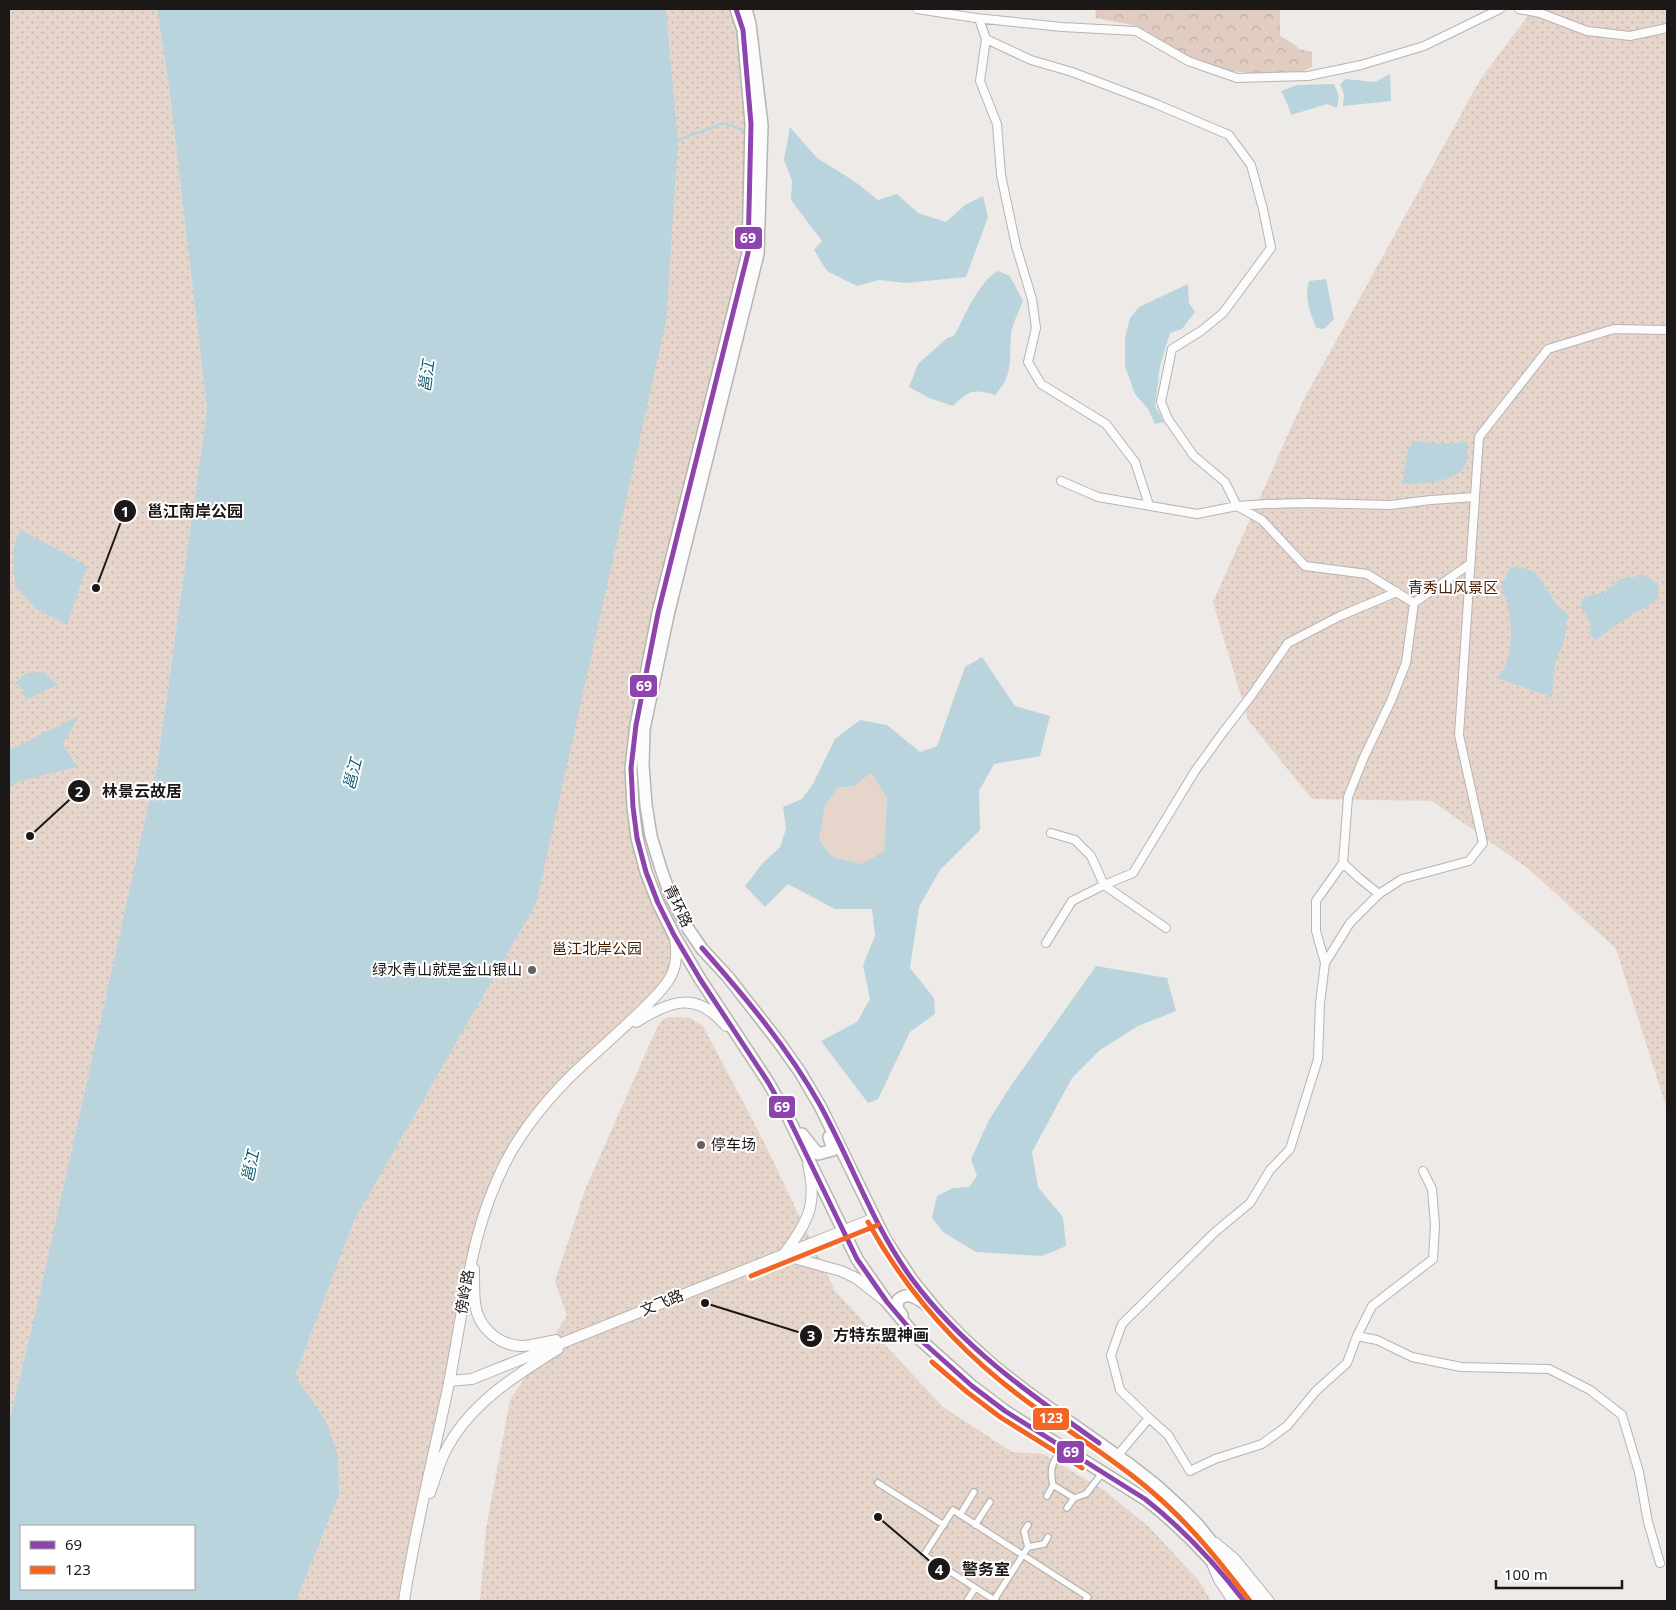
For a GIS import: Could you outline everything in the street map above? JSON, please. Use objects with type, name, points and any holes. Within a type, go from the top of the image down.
[{"type":"main road","name":"青环路","points":[[736,9],[743,30],[751,124],[748,252],[658,613],[636,725],[631,768],[633,807],[637,838],[646,872],[658,903],[674,935],[790,1119],[857,1259],[887,1302],[915,1335],[972,1386],[1005,1411],[1146,1499],[1164,1513],[1208,1557],[1244,1601]]},
{"type":"main road","name":"青环路","points":[[746,9],[750,24],[762,124],[758,254],[668,616],[644,730],[643,765],[646,805],[651,836],[660,869],[671,897],[687,927],[702,949],[728,977],[800,1072],[820,1106],[886,1241],[912,1280],[938,1312],[964,1339],[1008,1377],[1156,1485],[1198,1525],[1259,1601]]},
{"type":"main road","points":[[790,1119],[818,1154],[833,1150],[820,1106]]},
{"type":"main road","points":[[915,1335],[897,1308],[898,1300],[903,1296],[910,1295],[938,1312]]},
{"type":"street","points":[[917,9],[979,19],[1062,27],[1136,31],[1188,61],[1237,78],[1308,76],[1361,65],[1424,46],[1500,9]]},
{"type":"street","points":[[1519,9],[1540,13],[1587,31],[1630,36],[1667,28]]},
{"type":"street","points":[[979,19],[986,39],[980,81],[997,124],[1001,175],[1014,237],[1032,299],[1036,328],[1028,362],[1041,384],[1106,424],[1135,462],[1149,505]]},
{"type":"street","points":[[986,39],[1031,60],[1072,72],[1156,104],[1229,135],[1251,165],[1271,248],[1223,314],[1172,349],[1161,402],[1168,419],[1194,456],[1225,482],[1237,506],[1262,520],[1305,566],[1367,574],[1414,603]]},
{"type":"street","points":[[1325,962],[1350,923],[1379,894],[1402,879],[1469,861],[1483,843],[1458,735],[1479,437],[1548,349],[1614,329],[1667,330]]},
{"type":"street","points":[[1061,482],[1098,497],[1197,514],[1237,506],[1291,504],[1391,505],[1475,497]]},
{"type":"street","points":[[1423,1171],[1432,1189],[1433,1259],[1372,1306],[1357,1336],[1347,1363],[1316,1391],[1288,1426],[1262,1444],[1215,1459],[1190,1471],[1168,1435],[1120,1390],[1112,1355],[1122,1324],[1215,1232],[1250,1203],[1270,1170],[1290,1149],[1318,1059],[1320,1003],[1325,962],[1316,931],[1316,901],[1343,863],[1348,797],[1364,757],[1391,701],[1406,662],[1414,603],[1470,564]]},
{"type":"street","points":[[1046,943],[1072,901],[1133,873],[1195,771],[1288,643],[1340,616],[1398,592]]},
{"type":"street","points":[[1051,834],[1075,840],[1091,856],[1104,885],[1166,928]]},
{"type":"street","points":[[1343,863],[1379,894]]},
{"type":"street","points":[[624,1029],[665,986],[671,977],[677,951],[674,935]]},
{"type":"street","points":[[624,1029],[659,1008],[684,1002],[696,1004],[718,1016],[750,1055]]},
{"type":"street","name":"傍岭路","points":[[404,1601],[449,1381],[473,1248],[495,1185],[514,1147],[559,1088],[589,1058],[624,1029]]},
{"type":"street","points":[[804,1150],[812,1180],[811,1206],[798,1235],[783,1255],[840,1271],[856,1278],[887,1302]]},
{"type":"street","name":"文飞路","points":[[449,1381],[472,1379],[875,1218]]},
{"type":"street","points":[[473,1248],[477,1312],[484,1327],[496,1338],[511,1344],[527,1346],[581,1335]]},
{"type":"street","points":[[418,1526],[444,1456],[455,1435],[470,1415],[502,1385],[581,1335]]},
{"type":"street","points":[[1357,1336],[1377,1340],[1412,1357],[1461,1366],[1549,1369],[1590,1390],[1622,1415],[1639,1472],[1648,1522],[1660,1563]]},
{"type":"street","points":[[1116,1456],[1149,1418]]},
{"type":"street","points":[[1047,1496],[1053,1486],[1050,1473],[1054,1460],[1062,1447]]},
{"type":"street","points":[[1067,1508],[1074,1498],[1086,1494],[1103,1472]]},
{"type":"street","points":[[878,1483],[944,1525]]},
{"type":"street","points":[[1053,1486],[1074,1498]]},
{"type":"street","points":[[960,1515],[974,1492]]},
{"type":"street","points":[[976,1525],[990,1502]]},
{"type":"street","points":[[1028,1525],[1024,1531],[1028,1547],[1023,1555],[995,1601],[924,1556],[953,1510],[960,1515],[1023,1555],[1088,1597],[1085,1601]]},
{"type":"street","points":[[1198,1525],[1235,1558],[1270,1601]]},
{"type":"street","points":[[1028,1547],[1044,1544],[1048,1537]]},
{"type":"street","points":[[1208,1557],[1218,1580],[1232,1601]]},
{"type":"street","points":[[967,1601],[976,1588]]},
{"type":"green space","points":[[9,9],[157,9],[169,86],[207,410],[157,766],[36,1310],[9,1422]]},
{"type":"green space","name":"邕江北岸公园","points":[[666,9],[736,9],[751,124],[748,253],[636,725],[637,838],[674,935],[671,977],[534,1119],[482,1219],[404,1601],[296,1601],[339,1495],[338,1455],[295,1376],[355,1219],[536,904],[678,140]]},
{"type":"green space","points":[[1095,9],[1280,9],[1280,36],[1299,49],[1312,52],[1312,67],[1288,78],[1233,71],[1203,71],[1194,57],[1180,58],[1137,26],[1096,18]]},
{"type":"green space","name":"青秀山风景区","points":[[1533,9],[1667,9],[1667,1109],[1616,949],[1529,869],[1432,801],[1312,799],[1248,720],[1213,602],[1304,399],[1480,80]]},
{"type":"green space","points":[[871,773],[887,798],[884,851],[862,864],[833,857],[819,840],[825,806],[838,788],[854,786]]},
{"type":"green space","points":[[670,1017],[690,1018],[703,1026],[763,1140],[835,1291],[943,1407],[1012,1452],[1043,1454],[1105,1491],[1149,1527],[1200,1582],[1211,1601],[480,1601],[486,1529],[510,1400],[567,1316],[555,1281],[585,1190],[655,1032],[662,1020]]},
{"type":"water","name":"邕江","points":[[157,9],[666,9],[678,140],[666,321],[536,904],[355,1219],[295,1376],[326,1421],[338,1455],[339,1495],[296,1601],[9,1601],[9,1422],[36,1310],[157,766],[207,410],[169,86]]},
{"type":"water","points":[[1390,74],[1391,101],[1343,106],[1344,94],[1340,84],[1346,79],[1375,82]]},
{"type":"water","points":[[1334,84],[1339,96],[1337,108],[1327,104],[1291,115],[1281,91],[1297,85]]},
{"type":"water","points":[[790,127],[817,158],[854,181],[878,200],[897,194],[918,213],[946,222],[965,205],[983,196],[988,217],[966,277],[906,283],[879,280],[857,286],[827,271],[814,250],[822,241],[791,200],[792,181],[784,160]]},
{"type":"water","points":[[998,271],[1010,276],[1023,301],[1014,322],[1008,374],[1001,388],[995,395],[972,392],[953,406],[929,398],[909,387],[918,364],[947,338],[954,336],[978,291]]},
{"type":"water","points":[[1326,279],[1334,319],[1324,329],[1316,328],[1308,305],[1307,294],[1309,281]]},
{"type":"water","points":[[1188,284],[1189,303],[1195,312],[1182,329],[1170,333],[1160,366],[1155,406],[1164,422],[1155,424],[1148,409],[1135,394],[1125,366],[1125,338],[1130,318],[1139,307]]},
{"type":"water","points":[[1415,441],[1439,444],[1467,442],[1466,462],[1456,475],[1448,478],[1439,481],[1402,484],[1408,449]]},
{"type":"water","points":[[20,529],[87,566],[67,625],[38,610],[15,586],[13,550]]},
{"type":"water","points":[[1520,567],[1536,573],[1556,604],[1568,615],[1564,642],[1555,662],[1552,697],[1497,678],[1506,663],[1511,634],[1507,603],[1501,587],[1510,568]]},
{"type":"water","points":[[1641,574],[1658,583],[1658,599],[1608,630],[1597,640],[1589,635],[1591,623],[1580,606],[1585,596],[1604,593],[1620,579]]},
{"type":"water","points":[[982,657],[1015,706],[1050,716],[1040,756],[994,764],[979,791],[980,830],[940,870],[919,907],[910,968],[934,998],[935,1014],[910,1032],[878,1099],[868,1103],[821,1041],[857,1022],[870,999],[863,965],[875,936],[872,909],[835,909],[788,884],[765,907],[745,886],[763,863],[780,847],[786,829],[783,807],[802,799],[813,784],[835,739],[860,720],[887,725],[920,752],[937,746],[965,667]],"holes":[[[871,773],[887,798],[884,851],[862,864],[833,857],[819,840],[825,806],[838,788],[854,786]]]},
{"type":"water","points":[[43,672],[58,685],[25,701],[24,690],[15,683],[26,673]]},
{"type":"water","points":[[79,716],[63,744],[77,767],[16,782],[9,789],[9,750]]},
{"type":"water","points":[[1096,966],[1167,978],[1176,1011],[1138,1026],[1100,1050],[1072,1078],[1032,1152],[1038,1187],[1063,1217],[1066,1246],[1042,1256],[976,1252],[943,1232],[932,1218],[937,1196],[953,1188],[969,1187],[977,1176],[971,1159],[989,1120],[1010,1087]]},
{"type":"waterway","points":[[678,140],[724,123],[743,130]]},
{"type":"transit line","name":"69","points":[[736,9],[743,30],[751,124],[748,253],[658,613],[636,725],[631,768],[633,807],[637,838],[646,872],[658,903],[674,935],[700,979],[768,1082],[789,1119],[857,1259],[887,1302],[915,1335],[972,1386],[1005,1411],[1145,1499],[1159,1510],[1198,1547],[1244,1601]]},
{"type":"transit line","name":"69","points":[[702,948],[780,1043],[808,1084],[832,1127],[886,1238],[898,1259],[932,1304],[975,1348],[1023,1388],[1099,1443]]},
{"type":"transit line","name":"123","points":[[868,1222],[900,1273],[937,1320],[957,1341],[1025,1400],[1121,1467],[1165,1503],[1204,1543],[1250,1601]]},
{"type":"transit line","name":"123","points":[[751,1276],[878,1225]]},
{"type":"transit line","name":"123","points":[[932,1362],[1000,1417],[1082,1468]]},
{"type":"place","name":"邕江南岸公园","points":[[96,588]]},
{"type":"place","name":"林景云故居","points":[[30,836]]},
{"type":"place","name":"绿水青山就是金山银山","points":[[532,970]]},
{"type":"place","name":"停车场","points":[[701,1145]]},
{"type":"place","name":"方特东盟神画","points":[[705,1303]]},
{"type":"place","name":"警务室","points":[[878,1517]]}]
